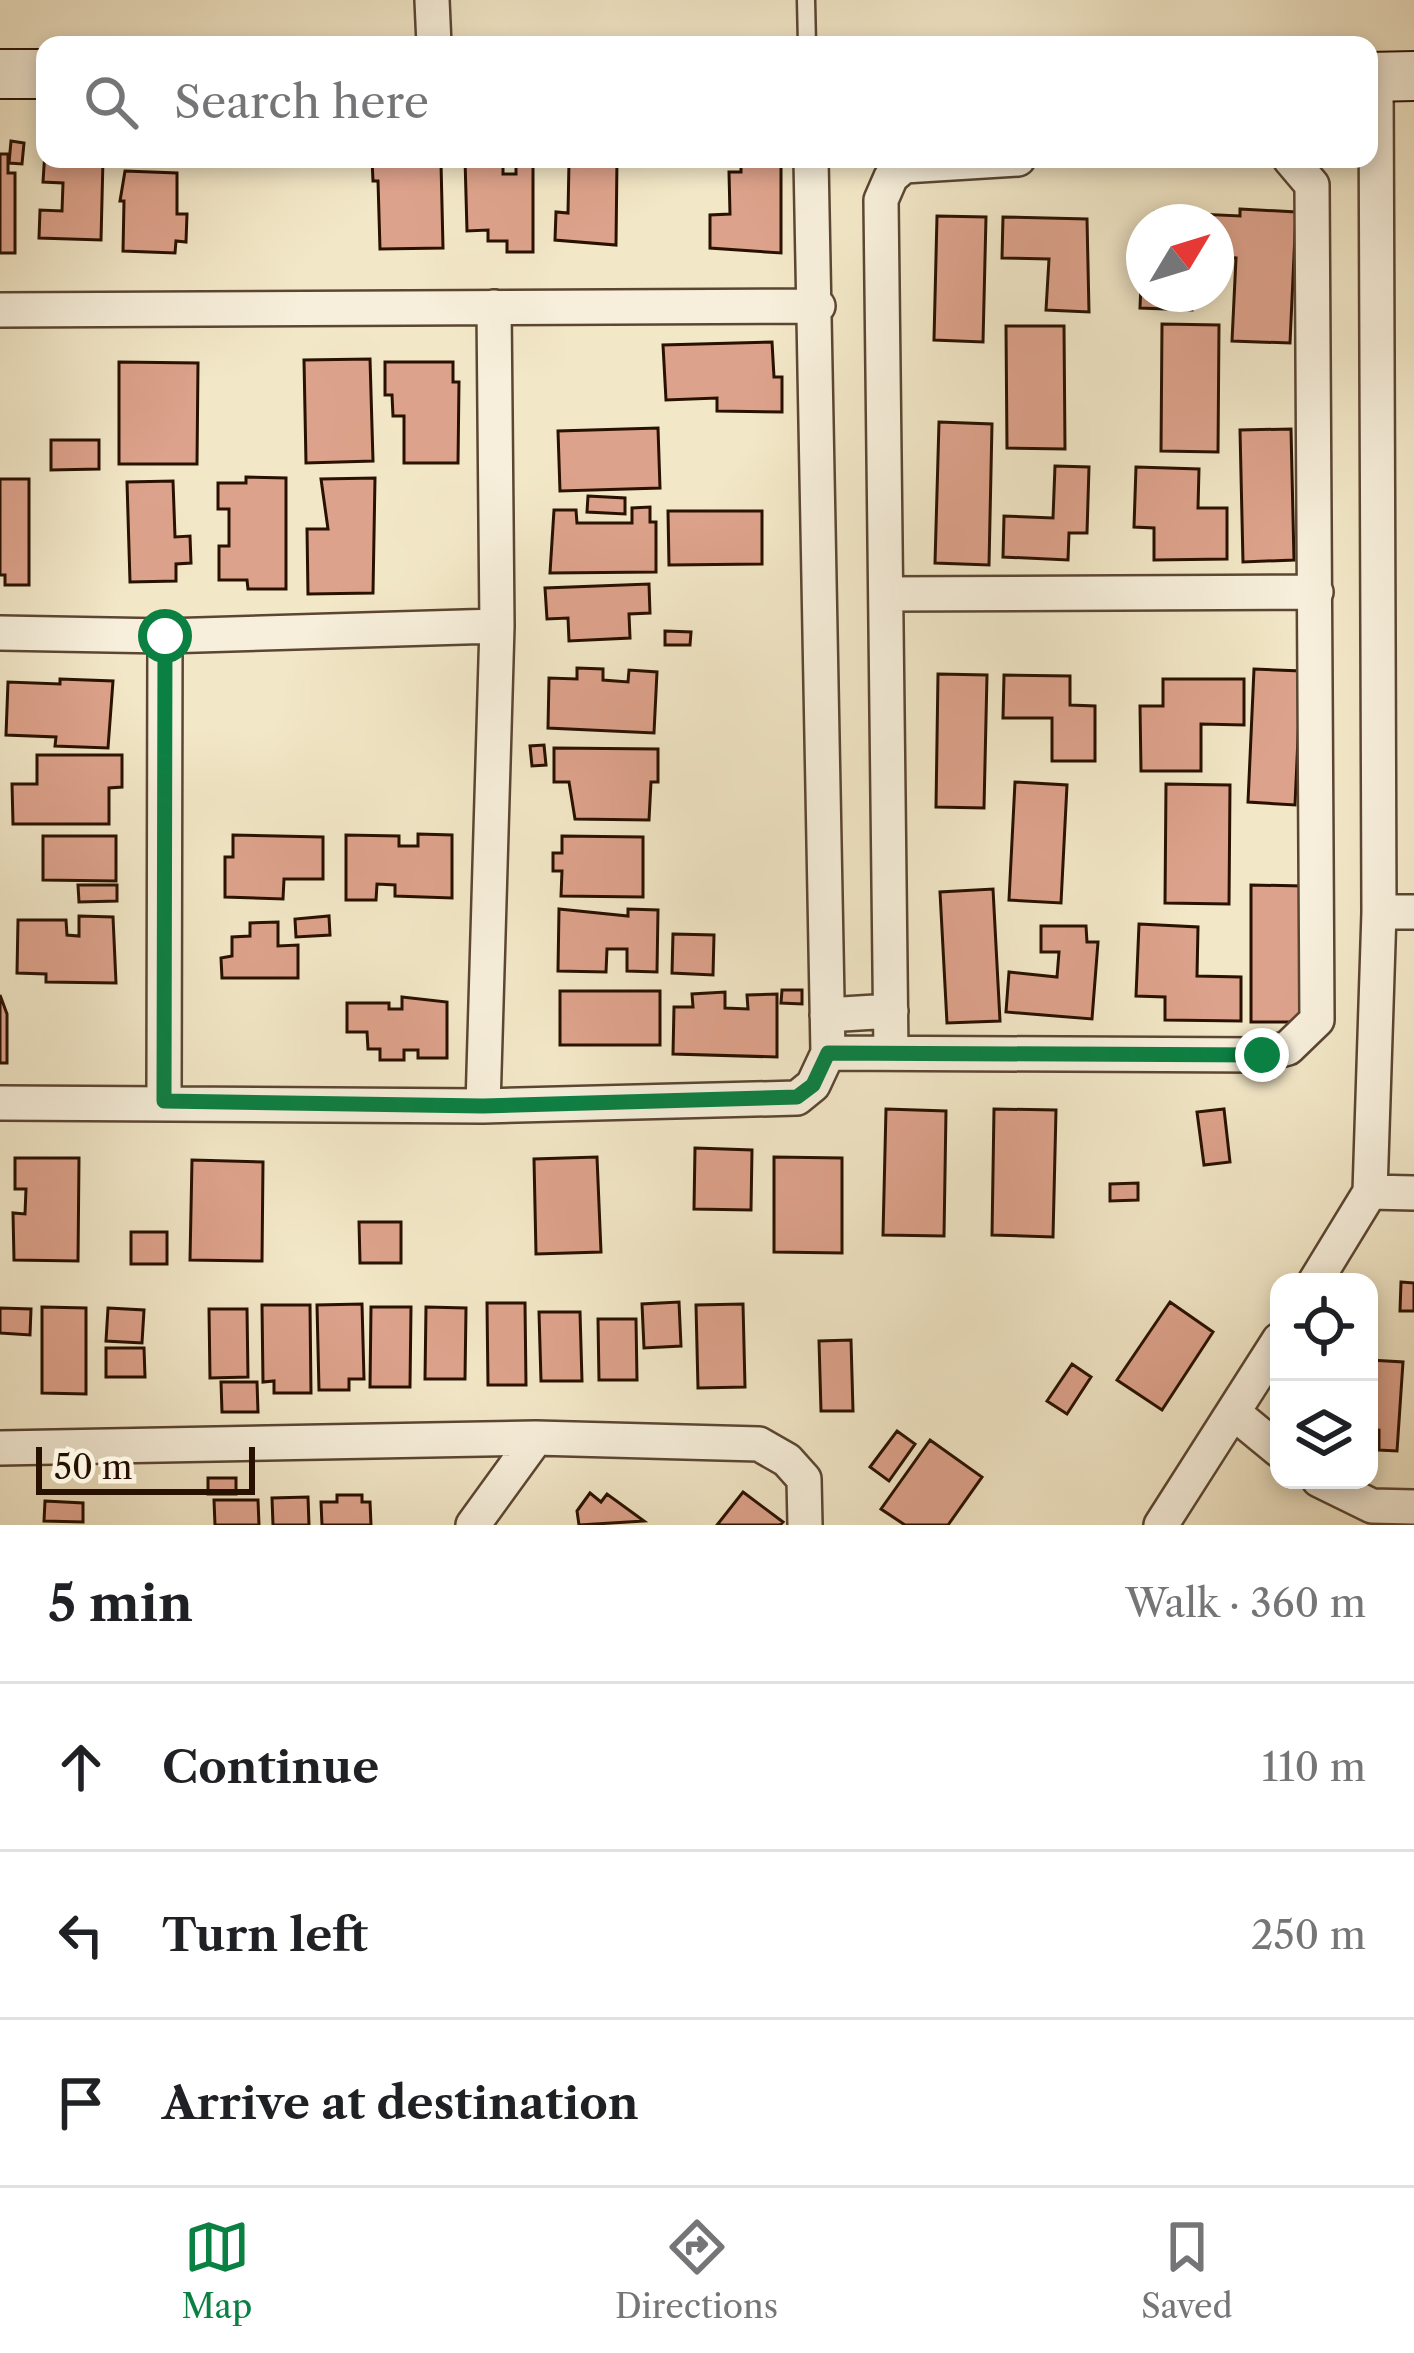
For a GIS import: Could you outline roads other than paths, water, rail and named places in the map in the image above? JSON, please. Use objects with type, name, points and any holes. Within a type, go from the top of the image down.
[{"type":"street","points":[[433,0],[434,36]]},
{"type":"street","points":[[0,74],[36,74]]},
{"type":"street","points":[[1320,1273],[1370,1192],[1379,912],[1386,77]]},
{"type":"street","points":[[0,1102],[483,1106],[797,1097],[813,1085],[828,1053],[818,306],[811,168]]},
{"type":"street","points":[[891,1053],[881,200],[891,177],[902,168]]},
{"type":"street","points":[[828,1053],[1262,1055],[1288,1048],[1318,1020],[1312,185],[1298,168]]},
{"type":"street","points":[[0,310],[818,306]]},
{"type":"street","points":[[483,1106],[497,626],[494,307]]},
{"type":"street","points":[[886,594],[1316,592]]},
{"type":"street","points":[[0,633],[165,636],[497,626]]},
{"type":"street","points":[[164,1101],[165,636]]},
{"type":"street","points":[[1379,912],[1414,912]]},
{"type":"street","points":[[827,1015],[891,1011]]},
{"type":"street","points":[[1370,1192],[1414,1193]]},
{"type":"street","points":[[1161,1525],[1270,1355]]},
{"type":"street","points":[[1234,1413],[1270,1443]]},
{"type":"street","points":[[0,1448],[536,1438],[759,1444],[787,1460],[804,1479],[805,1525]]},
{"type":"street","points":[[473,1525],[536,1438]]},
{"type":"street","points":[[1337,1489],[1372,1506],[1414,1507]]},
{"type":"lane","points":[[806,0],[807,36]]}]
